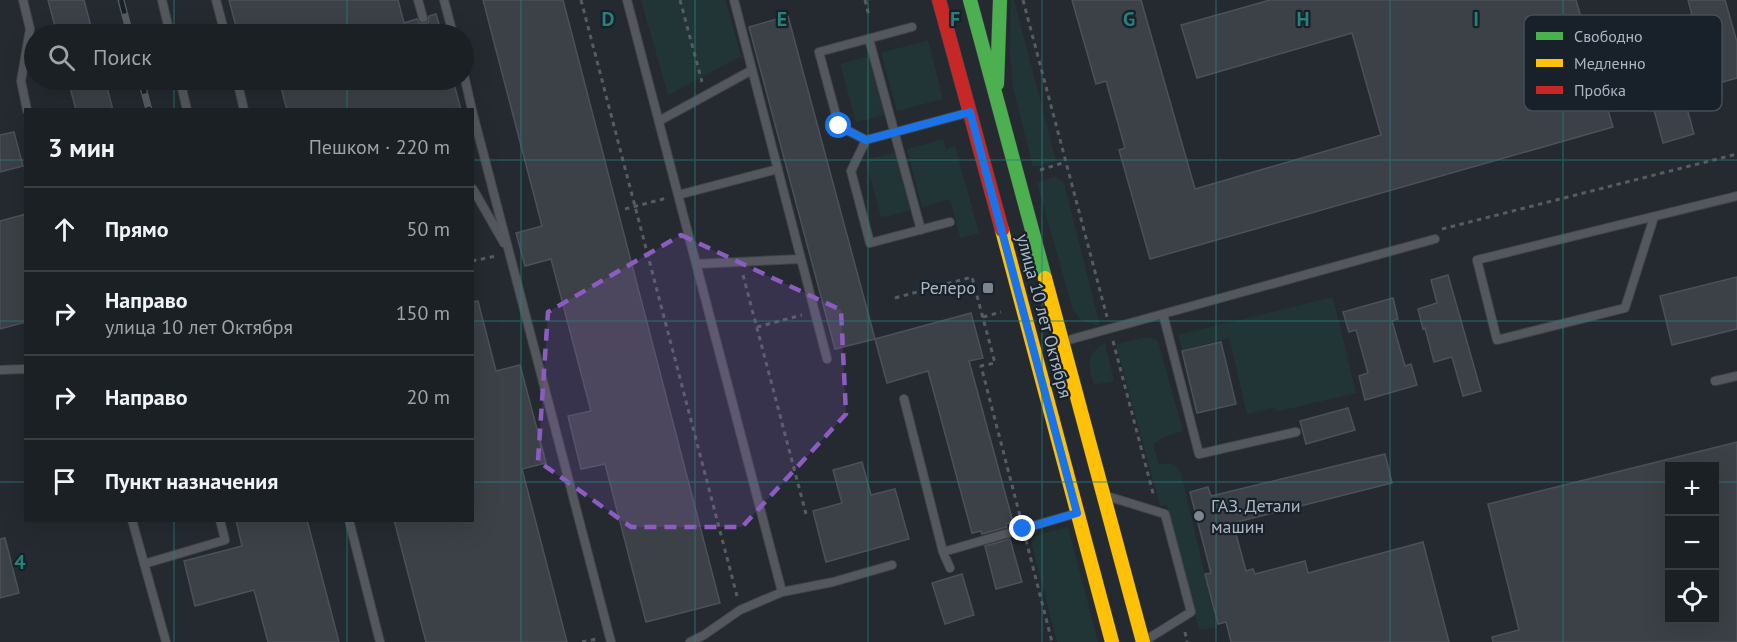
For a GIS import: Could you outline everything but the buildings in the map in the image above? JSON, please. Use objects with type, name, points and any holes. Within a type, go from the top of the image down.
[{"type":"main road","name":"улица 10 лет Октября","points":[[939,0],[1112,642]]},
{"type":"main road","name":"улица 10 лет Октября","points":[[970,0],[1143,642]]},
{"type":"main road","points":[[996,96],[1000,0]]},
{"type":"lane","points":[[23,0],[29,24]]},
{"type":"lane","points":[[162,0],[168,24]]},
{"type":"lane","points":[[216,0],[222,24]]},
{"type":"lane","points":[[418,0],[423,18]]},
{"type":"lane","points":[[444,0],[450,24]]},
{"type":"lane","points":[[627,0],[782,592]]},
{"type":"lane","points":[[734,0],[827,359]]},
{"type":"lane","points":[[912,27],[819,52],[839,126],[866,140],[970,112]]},
{"type":"lane","points":[[869,39],[921,230]]},
{"type":"lane","points":[[24,64],[21,81],[27,108]]},
{"type":"lane","points":[[659,121],[752,70]]},
{"type":"lane","points":[[182,90],[187,108]]},
{"type":"lane","points":[[239,90],[244,108]]},
{"type":"lane","points":[[467,90],[472,108]]},
{"type":"lane","points":[[474,118],[611,642]]},
{"type":"lane","points":[[866,140],[851,171],[870,243],[950,222]]},
{"type":"lane","points":[[678,195],[778,169]]},
{"type":"lane","points":[[474,191],[510,253]]},
{"type":"lane","points":[[1654,217],[1625,308],[1497,340],[1477,260],[1737,196]]},
{"type":"lane","points":[[1062,342],[1434,235]]},
{"type":"lane","points":[[696,264],[801,259]]},
{"type":"lane","points":[[1163,314],[1199,454],[1296,432]]},
{"type":"lane","points":[[0,370],[24,369]]},
{"type":"lane","points":[[1715,381],[1737,376]]},
{"type":"lane","points":[[904,399],[943,552],[950,568]]},
{"type":"lane","points":[[1103,495],[1165,514],[1191,612],[1143,642]]},
{"type":"lane","points":[[943,552],[1077,513]]},
{"type":"lane","points":[[133,522],[166,642]]},
{"type":"lane","points":[[144,564],[225,540],[220,522]]},
{"type":"lane","points":[[349,522],[378,642]]},
{"type":"lane","points":[[690,642],[706,638],[740,610],[782,592],[833,582],[892,565]]},
{"type":"path","points":[[581,0],[740,610]]},
{"type":"path","points":[[680,0],[705,96]]},
{"type":"path","points":[[865,0],[869,16]]},
{"type":"path","points":[[1023,0],[1157,512]]},
{"type":"path","points":[[1434,235],[1737,154]]},
{"type":"path","points":[[1040,170],[1066,162]]},
{"type":"path","points":[[625,209],[678,195]]},
{"type":"path","points":[[474,261],[510,253]]},
{"type":"path","points":[[740,262],[806,514]]},
{"type":"path","points":[[896,298],[972,277],[995,363],[981,366],[1052,642]]},
{"type":"path","points":[[757,327],[815,312]]},
{"type":"path","points":[[1181,618],[1187,642]]},
{"type":"highlighted area","points":[[681,235],[841,310],[846,414],[742,527],[631,527],[538,461],[548,312]]},
{"type":"shaded area","points":[[641,0],[725,0],[741,56],[668,95]]},
{"type":"shaded area","points":[[1011,0],[1014,0],[1056,161],[1033,167],[1013,87],[1010,53]]},
{"type":"shaded area","points":[[928,40],[943,99],[897,111],[881,53]]},
{"type":"shaded area","points":[[869,56],[884,115],[856,122],[840,64]]},
{"type":"shaded area","points":[[943,139],[946,149],[955,146],[979,233],[960,238],[950,199],[922,207],[907,149]]},
{"type":"shaded area","points":[[895,152],[910,210],[881,218],[866,160]]},
{"type":"shaded area","points":[[1054,177],[1064,183],[1100,326],[1081,320],[1073,310],[1037,183]]},
{"type":"shaded area","points":[[1333,297],[1356,393],[1279,411],[1273,408],[1247,414],[1229,338],[1182,350],[1178,335]]},
{"type":"shaded area","points":[[1152,338],[1158,341],[1183,431],[1163,437],[1153,445],[1159,465],[1172,464],[1181,473],[1217,627],[1199,630],[1167,505],[1160,506],[1116,344]]},
{"type":"shaded area","points":[[1105,343],[1114,381],[1094,385],[1090,372],[1091,356]]},
{"type":"shaded area","points":[[1068,527],[1098,642],[1057,642],[1030,537]]},
{"type":"railway","points":[[121,0],[127,24]]},
{"type":"railway","points":[[144,90],[148,108]]},
{"type":"traffic: fast","points":[[970,0],[1045,278]]},
{"type":"traffic: fast","points":[[997,84],[1000,0]]},
{"type":"traffic: slow","points":[[1002,230],[1112,642]]},
{"type":"traffic: slow","points":[[1045,278],[1143,642]]},
{"type":"traffic: jam","points":[[939,0],[1002,230]]},
{"type":"place","name":"Релеро","points":[[988,288]]},
{"type":"place","name":"ГАЗ. Детали машин","points":[[1199,516]]},
{"type":"route","points":[[839,126],[866,140],[970,112],[1077,513],[1023,529]]}]
